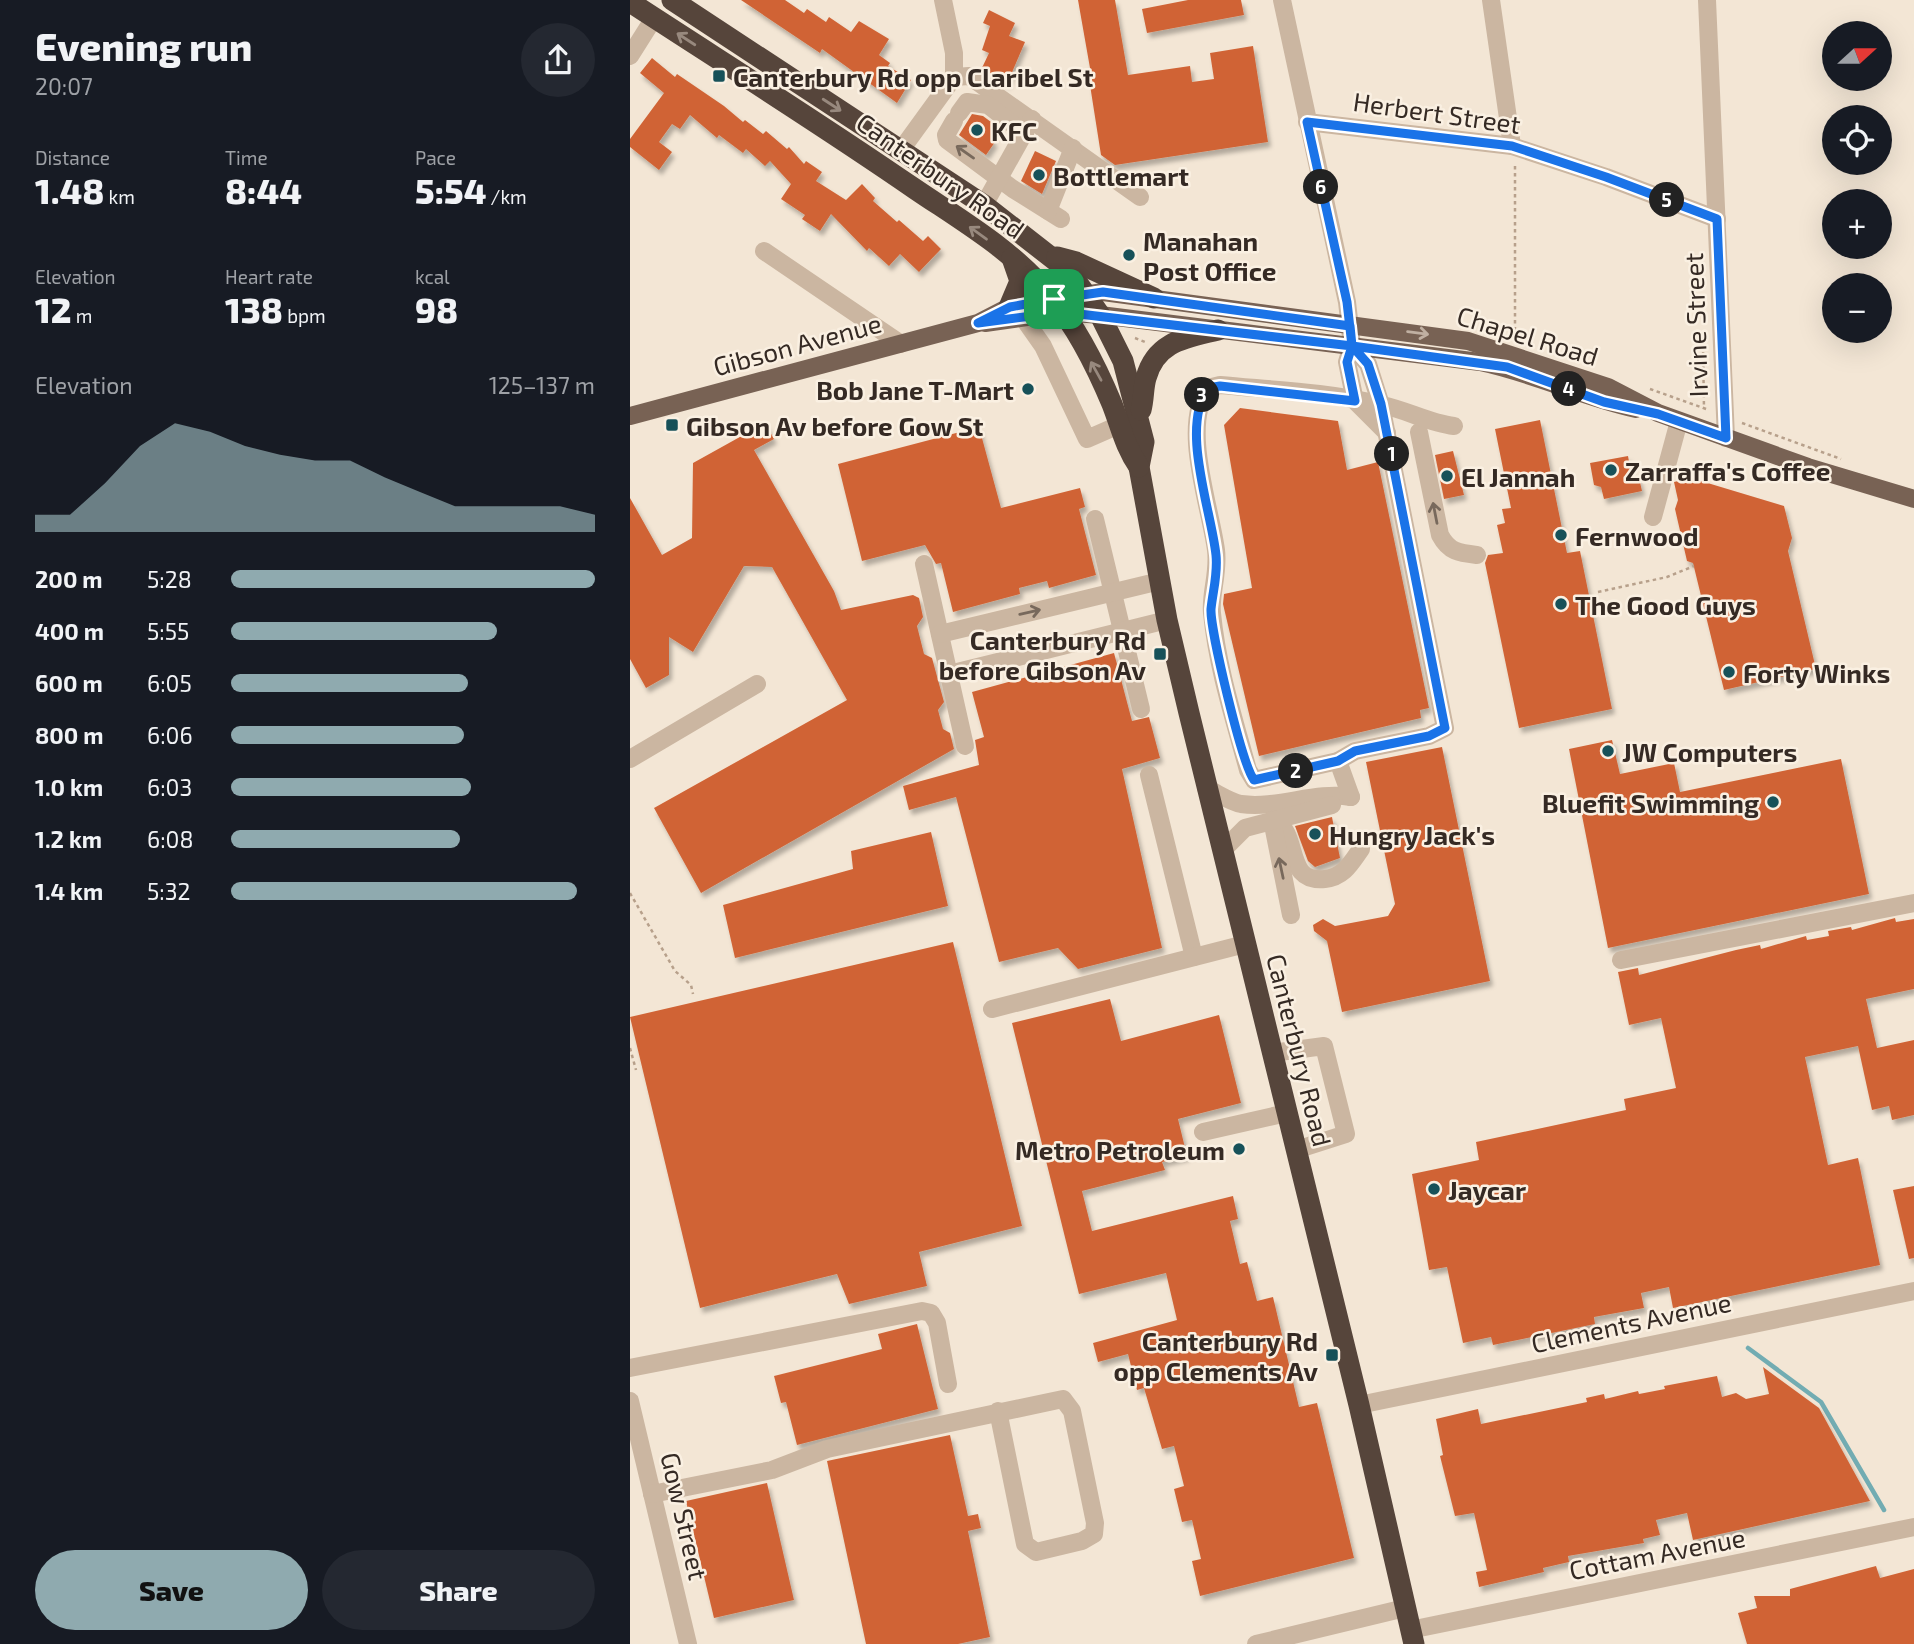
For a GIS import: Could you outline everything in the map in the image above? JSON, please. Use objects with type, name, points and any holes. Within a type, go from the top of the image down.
[{"type":"highway","name":"Canterbury Road","points":[[672,0],[984,205],[1070,272],[1100,315],[1123,361],[1129,422],[1126,448],[1139,467],[1167,620],[1206,788],[1359,1405],[1412,1637]]},
{"type":"highway","name":"Canterbury Road","points":[[630,2],[793,105],[1011,257],[1058,306],[1129,422]]},
{"type":"highway","points":[[1048,255],[1076,262],[1154,298]]},
{"type":"highway","points":[[1011,257],[1020,281],[1017,313]]},
{"type":"highway","points":[[1129,422],[1150,367],[1162,349],[1177,340],[1218,330]]},
{"type":"main road","name":"Chapel Road","points":[[1086,295],[1103,292],[1436,335],[1495,348],[1608,387],[1658,414]]},
{"type":"main road","name":"Gibson Avenue","points":[[630,416],[978,323],[1058,306],[1086,295]]},
{"type":"main road","name":"Gibson Avenue","points":[[1058,306],[1100,315]]},
{"type":"main road","name":"Chapel Road","points":[[1100,315],[1507,367],[1604,402],[1658,414],[1914,499]]},
{"type":"street","points":[[901,150],[954,77],[954,53],[943,0]]},
{"type":"street","points":[[1282,0],[1350,326],[1352,346],[1347,362],[1355,401],[1387,434],[1443,430],[1454,426],[1424,420],[1381,404],[1355,401],[1220,386],[1208,388],[1201,398],[1196,421],[1217,568],[1211,610],[1248,770],[1254,780],[1338,761],[1355,751],[1429,736],[1445,728],[1387,434],[1381,404],[1368,364],[1352,346]]},
{"type":"street","points":[[1491,0],[1512,146]]},
{"type":"street","name":"Irvine Street","points":[[1707,0],[1726,438]]},
{"type":"street","points":[[630,56],[654,18]]},
{"type":"street","points":[[954,77],[969,76],[1028,127]]},
{"type":"street","points":[[942,93],[959,114]]},
{"type":"street","points":[[1073,148],[1055,215],[947,140],[946,135],[959,114],[974,101],[988,105],[1073,148],[1140,197]]},
{"type":"street","name":"Herbert Street","points":[[1307,122],[1512,146],[1606,177],[1717,219]]},
{"type":"street","points":[[984,205],[1028,127]]},
{"type":"street","points":[[764,251],[901,344]]},
{"type":"street","points":[[1017,313],[1043,346],[1087,439],[1129,422]]},
{"type":"street","points":[[1653,517],[1679,421]]},
{"type":"street","points":[[1419,432],[1440,535],[1446,546],[1457,552],[1477,555]]},
{"type":"street","points":[[1095,519],[1141,709]]},
{"type":"street","points":[[924,564],[965,746]]},
{"type":"street","points":[[940,634],[1160,581]]},
{"type":"street","points":[[949,674],[1167,620]]},
{"type":"street","points":[[630,759],[757,684]]},
{"type":"street","points":[[1338,761],[1351,797]]},
{"type":"street","points":[[1149,775],[1194,957]]},
{"type":"street","points":[[1206,788],[1240,804],[1278,803],[1332,794],[1351,797]]},
{"type":"street","points":[[1222,851],[1245,828],[1351,797]]},
{"type":"street","points":[[1273,820],[1289,832],[1300,870],[1312,879],[1330,878],[1345,871],[1361,849]]},
{"type":"street","points":[[1273,820],[1291,915]]},
{"type":"street","points":[[1621,960],[1914,903]]},
{"type":"street","points":[[992,1009],[1245,944]]},
{"type":"street","points":[[1272,1053],[1324,1046],[1346,1134],[1296,1150]]},
{"type":"street","points":[[1203,1132],[1287,1113]]},
{"type":"street","name":"Clements Avenue","points":[[1359,1405],[1914,1291]]},
{"type":"street","points":[[630,1368],[922,1311],[931,1313],[937,1323],[948,1384]]},
{"type":"street","points":[[652,1494],[772,1470],[827,1449],[998,1411],[1052,1399],[1063,1399],[1070,1404],[1095,1523],[1094,1534],[1082,1541],[1036,1552],[1025,1544],[998,1411]]},
{"type":"street","name":"Gow Street","points":[[630,1401],[638,1470],[652,1494],[688,1644]]},
{"type":"street","name":"Cottam Avenue","points":[[1412,1637],[1914,1527]]},
{"type":"street","points":[[1256,1644],[1405,1608]]},
{"type":"path","points":[[1515,166],[1515,342]]},
{"type":"path","points":[[1703,345],[1704,408]]},
{"type":"path","points":[[1598,592],[1667,577],[1694,566]]},
{"type":"path","points":[[630,892],[675,971],[691,985],[693,994]]},
{"type":"path","points":[[630,1048],[636,1070]]},
{"type":"building","points":[[741,0],[785,0],[804,13],[807,9],[826,22],[829,17],[851,32],[859,21],[889,39],[879,55],[890,63],[888,66],[911,80],[897,103],[822,49],[820,53]]},
{"type":"building","points":[[1078,0],[1115,0],[1128,75],[1190,66],[1192,82],[1214,79],[1210,53],[1253,46],[1268,142],[1115,165],[1101,155],[1090,85],[1093,85]]},
{"type":"building","points":[[1188,0],[1241,0],[1244,15],[1147,33],[1142,9]]},
{"type":"building","points":[[989,10],[1015,23],[1009,36],[1025,42],[1007,84],[981,70],[989,53],[982,50],[990,26],[983,23]]},
{"type":"building","points":[[652,58],[675,77],[677,74],[743,122],[745,120],[763,134],[766,131],[787,149],[789,147],[804,164],[806,161],[822,172],[816,181],[846,200],[862,184],[875,198],[873,201],[897,222],[899,220],[923,241],[928,236],[941,249],[919,272],[900,254],[889,266],[869,248],[867,251],[831,214],[820,231],[802,219],[805,215],[781,199],[791,184],[770,161],[765,166],[746,149],[743,153],[719,135],[717,138],[690,115],[680,129],[672,124],[659,142],[672,152],[659,170],[630,147],[630,139],[664,93],[640,73]]},
{"type":"building","name":"KFC","points":[[972,114],[983,116],[999,128],[991,139],[995,142],[986,155],[959,135]]},
{"type":"building","name":"Bottlemart","points":[[1035,151],[1056,161],[1042,194],[1021,181]]},
{"type":"building","points":[[1240,408],[1338,421],[1347,470],[1378,462],[1429,708],[1420,710],[1421,718],[1259,756],[1223,604],[1224,594],[1252,588],[1224,425]]},
{"type":"building","points":[[1540,420],[1567,553],[1580,551],[1612,709],[1519,728],[1485,563],[1488,555],[1503,553],[1497,525],[1505,523],[1502,509],[1511,508],[1495,429]]},
{"type":"building","points":[[765,423],[774,439],[754,450],[834,591],[841,610],[913,595],[919,598],[923,617],[917,626],[924,654],[932,658],[944,702],[938,710],[943,729],[950,733],[954,749],[701,893],[654,808],[847,700],[772,567],[744,566],[693,652],[669,637],[669,675],[646,688],[630,659],[630,498],[662,555],[692,538],[693,463]]},
{"type":"building","points":[[979,427],[1001,508],[1080,488],[1085,507],[1079,509],[1096,575],[1049,588],[1047,581],[1019,588],[1020,594],[953,612],[941,563],[936,564],[925,545],[862,561],[838,464]]},
{"type":"building","name":"El Jannah","points":[[1453,451],[1464,495],[1444,499],[1435,455]]},
{"type":"building","name":"Zarraffa's Coffee","points":[[1628,456],[1632,478],[1639,478],[1642,491],[1604,499],[1601,487],[1594,485],[1590,463]]},
{"type":"building","points":[[1691,478],[1784,506],[1792,538],[1788,551],[1816,669],[1724,690],[1693,563],[1687,561],[1675,509],[1678,500],[1674,482]]},
{"type":"building","points":[[1114,653],[1132,721],[1149,717],[1160,758],[1122,769],[1162,948],[1078,969],[1058,948],[999,962],[956,797],[909,810],[903,786],[979,765],[975,740],[984,737],[972,692]]},
{"type":"building","points":[[1612,740],[1620,774],[1674,763],[1680,792],[1841,759],[1869,894],[1608,948],[1569,749]]},
{"type":"building","points":[[1442,747],[1490,981],[1342,1012],[1327,941],[1314,931],[1313,925],[1323,919],[1335,926],[1388,916],[1395,904],[1366,762]]},
{"type":"building","name":"Hungry Jack's","points":[[1332,817],[1340,858],[1315,867],[1308,861],[1295,826]]},
{"type":"building","points":[[931,832],[948,906],[735,958],[723,905],[853,869],[851,851]]},
{"type":"building","points":[[1895,918],[1896,922],[1914,919],[1914,989],[1866,999],[1877,1048],[1914,1040],[1914,1115],[1892,1120],[1889,1106],[1872,1110],[1858,1046],[1805,1057],[1828,1165],[1858,1158],[1880,1265],[1673,1308],[1669,1287],[1641,1293],[1644,1308],[1594,1317],[1595,1324],[1493,1345],[1491,1337],[1463,1343],[1447,1267],[1429,1270],[1412,1174],[1479,1160],[1476,1142],[1626,1110],[1624,1099],[1676,1088],[1661,1018],[1629,1025],[1618,972],[1638,968],[1639,975],[1736,950],[1760,945],[1761,949],[1806,936],[1807,940],[1829,936],[1828,931],[1851,927],[1852,930]]},
{"type":"building","points":[[953,942],[1022,1226],[919,1252],[927,1286],[849,1304],[837,1274],[700,1308],[630,1017]]},
{"type":"building","points":[[1110,999],[1121,1041],[1219,1015],[1241,1103],[1178,1119],[1187,1156],[1162,1162],[1165,1170],[1082,1191],[1092,1231],[1233,1196],[1238,1219],[1230,1221],[1240,1264],[1247,1262],[1257,1301],[1273,1297],[1299,1407],[1317,1403],[1354,1558],[1200,1596],[1192,1561],[1201,1559],[1192,1520],[1182,1522],[1174,1489],[1184,1486],[1174,1446],[1162,1449],[1144,1388],[1137,1390],[1128,1354],[1098,1362],[1093,1343],[1177,1320],[1166,1273],[1079,1294],[1012,1023]]},
{"type":"building","points":[[1914,1186],[1914,1258],[1909,1259],[1893,1190]]},
{"type":"building","points":[[917,1324],[938,1409],[797,1445],[786,1402],[781,1403],[774,1376],[882,1349],[878,1334]]},
{"type":"building","points":[[1763,1367],[1819,1408],[1870,1501],[1693,1540],[1687,1513],[1656,1520],[1660,1535],[1643,1539],[1644,1543],[1568,1556],[1569,1562],[1543,1568],[1544,1572],[1479,1587],[1476,1572],[1487,1570],[1474,1513],[1455,1516],[1440,1456],[1443,1455],[1436,1419],[1478,1409],[1481,1424],[1587,1402],[1586,1398],[1604,1394],[1605,1399],[1638,1391],[1639,1394],[1665,1389],[1664,1386],[1717,1376],[1722,1397],[1736,1393],[1746,1399],[1769,1394]]},
{"type":"building","points":[[950,1435],[968,1516],[978,1514],[981,1528],[968,1531],[990,1637],[958,1644],[866,1644],[827,1461]]},
{"type":"building","points":[[767,1483],[794,1600],[714,1618],[686,1501]]},
{"type":"building","points":[[1876,1566],[1880,1578],[1914,1569],[1914,1644],[1747,1644],[1738,1613],[1757,1608],[1754,1596],[1790,1596],[1790,1589]]},
{"type":"waterway","points":[[1748,1348],[1821,1402],[1884,1510]]},
{"type":"place","name":"Canterbury Rd opp Claribel St","points":[[719,76]]},
{"type":"place","name":"KFC","points":[[977,130]]},
{"type":"place","name":"Bottlemart","points":[[1039,175]]},
{"type":"place","name":"Manahan Post Office","points":[[1129,255]]},
{"type":"place","name":"Bob Jane T-Mart","points":[[1028,389]]},
{"type":"place","name":"Gibson Av before Gow St","points":[[672,425]]},
{"type":"place","name":"Zarraffa's Coffee","points":[[1611,470]]},
{"type":"place","name":"El Jannah","points":[[1447,476]]},
{"type":"place","name":"Fernwood","points":[[1561,535]]},
{"type":"place","name":"The Good Guys","points":[[1561,604]]},
{"type":"place","name":"Canterbury Rd before Gibson Av","points":[[1160,654]]},
{"type":"place","name":"Forty Winks","points":[[1729,672]]},
{"type":"place","name":"JW Computers","points":[[1608,751]]},
{"type":"place","name":"Bluefit Swimming","points":[[1773,802]]},
{"type":"place","name":"Hungry Jack's","points":[[1315,834]]},
{"type":"place","name":"Metro Petroleum","points":[[1239,1149]]},
{"type":"place","name":"Jaycar","points":[[1434,1189]]},
{"type":"place","name":"Canterbury Rd opp Clements Av","points":[[1332,1355]]},
{"type":"route","points":[[1054,299],[1010,307],[978,323],[997,323],[1062,312],[1352,346],[1350,326],[1347,302],[1307,122],[1512,146],[1545,155],[1717,219],[1726,438],[1658,414],[1604,402],[1507,367],[1352,346],[1347,362],[1355,401],[1300,393],[1220,386],[1208,388],[1201,398],[1196,421],[1217,568],[1211,610],[1248,770],[1254,780],[1338,761],[1355,751],[1438,734],[1445,728],[1391,450],[1381,404],[1368,364],[1352,346],[1350,326],[1103,292],[1054,299]]}]
